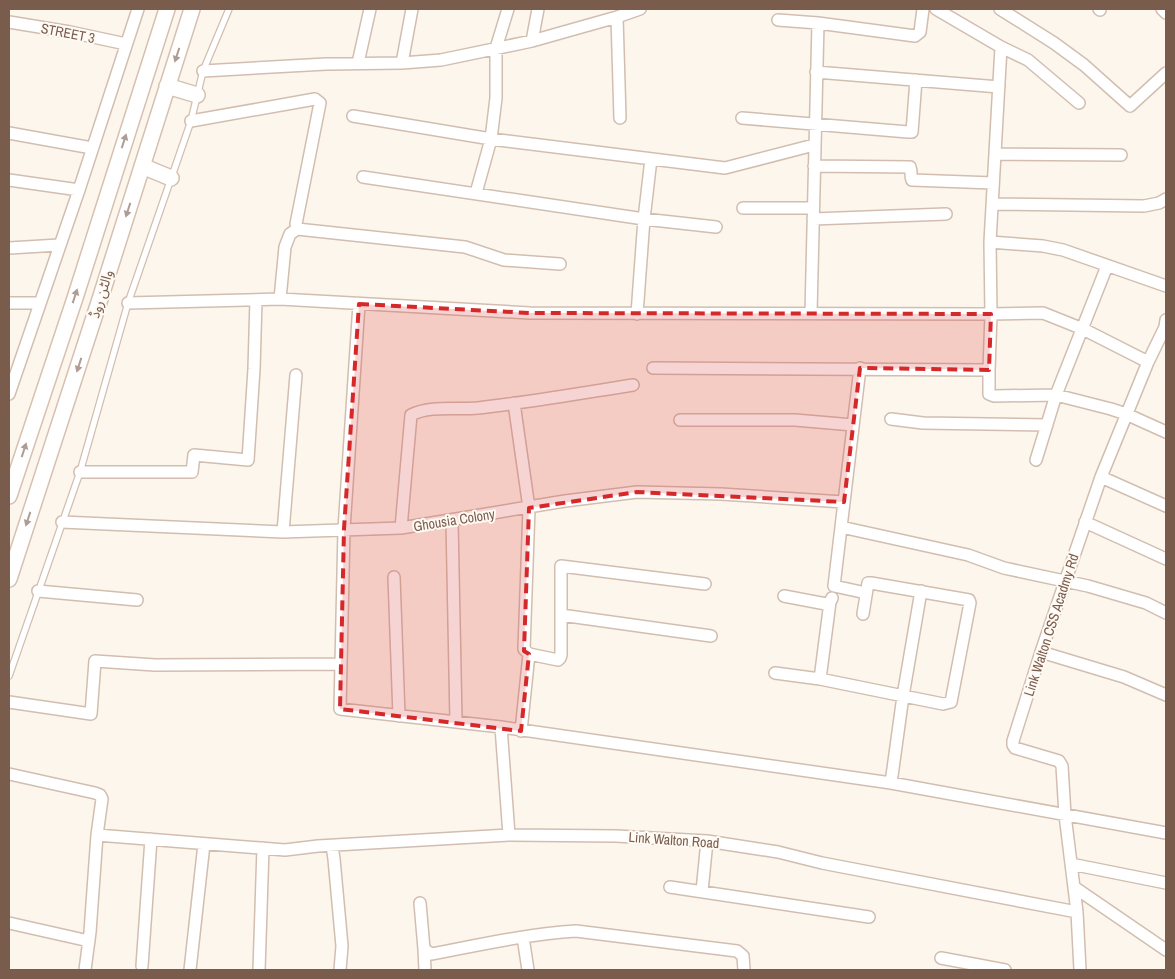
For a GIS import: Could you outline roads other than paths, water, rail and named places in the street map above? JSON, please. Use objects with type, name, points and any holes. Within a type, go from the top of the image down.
[{"type":"main road","name":"والٹن روڈ","points":[[9,496],[75,298],[167,9]]},
{"type":"main road","name":"والٹن روڈ","points":[[9,580],[192,9]]},
{"type":"main road","points":[[167,86],[197,96]]},
{"type":"main road","points":[[142,166],[171,178]]},
{"type":"street","points":[[9,394],[11,381],[79,190],[138,9]]},
{"type":"street","points":[[358,63],[370,9]]},
{"type":"street","points":[[402,63],[412,9]]},
{"type":"street","points":[[476,193],[490,139],[496,98],[496,48],[508,9]]},
{"type":"street","points":[[532,41],[538,9]]},
{"type":"street","points":[[203,71],[441,60],[532,41],[597,22],[614,13],[640,9]]},
{"type":"street","points":[[778,20],[818,23],[915,36],[920,32],[923,9]]},
{"type":"street","points":[[936,9],[1001,47],[1028,60],[1079,103]]},
{"type":"street","points":[[1000,9],[1054,43],[1084,65],[1130,106],[1166,73]]},
{"type":"street","points":[[1162,9],[1166,13]]},
{"type":"street","points":[[614,13],[620,118]]},
{"type":"street","name":"STREET 3","points":[[9,22],[126,44]]},
{"type":"street","points":[[811,313],[818,23]]},
{"type":"street","points":[[1001,47],[990,242],[989,394],[994,396],[1056,395],[1126,414],[1166,432]]},
{"type":"street","points":[[816,72],[999,87]]},
{"type":"street","points":[[742,118],[912,132],[916,80]]},
{"type":"street","points":[[191,121],[315,99],[320,104],[296,224],[297,229]]},
{"type":"street","points":[[353,116],[490,139],[725,168],[814,145]]},
{"type":"street","points":[[9,133],[92,148]]},
{"type":"street","points":[[995,154],[1121,155]]},
{"type":"street","points":[[637,314],[644,219],[651,159]]},
{"type":"street","points":[[814,166],[910,167],[910,177],[912,180],[993,183]]},
{"type":"street","points":[[363,176],[644,219],[716,226]]},
{"type":"street","points":[[9,180],[79,190]]},
{"type":"street","points":[[992,204],[1144,206],[1159,203],[1166,199]]},
{"type":"street","points":[[743,208],[813,214],[946,214]]},
{"type":"street","points":[[280,299],[287,240],[290,234],[297,229],[465,247],[504,260],[560,264]]},
{"type":"street","points":[[990,242],[1044,246],[1063,250],[1166,286]]},
{"type":"street","points":[[9,248],[59,246]]},
{"type":"street","points":[[1036,460],[1056,395],[1107,266]]},
{"type":"street","points":[[128,303],[280,299],[530,313],[1044,313],[1083,329],[1148,362]]},
{"type":"street","points":[[80,472],[192,472],[194,455],[248,460],[256,300]]},
{"type":"street","points":[[9,303],[40,303]]},
{"type":"street","points":[[358,304],[344,529],[340,709],[501,727],[890,784],[1166,833]]},
{"type":"street","name":"Link Walton CSS Acadmy Rd","points":[[1077,912],[1065,815],[1062,766],[1059,761],[1015,748],[1013,741],[1041,652],[1101,477],[1166,320]]},
{"type":"street","points":[[653,368],[989,370]]},
{"type":"street","points":[[820,679],[830,602],[834,586],[860,368]]},
{"type":"street","points":[[283,532],[296,375]]},
{"type":"street","points":[[401,528],[411,415],[420,410],[475,408],[541,400],[633,385]]},
{"type":"street","points":[[514,403],[529,508],[524,649],[528,654],[558,660],[560,658],[560,566],[705,584]]},
{"type":"street","points":[[891,419],[924,423],[1047,425]]},
{"type":"street","points":[[680,420],[795,420],[853,425]]},
{"type":"street","points":[[1101,477],[1166,506]]},
{"type":"street","name":"Ghousia Colony","points":[[62,522],[283,532],[401,528],[637,492],[721,494],[844,502]]},
{"type":"street","points":[[452,520],[456,722]]},
{"type":"street","points":[[1085,522],[1166,559]]},
{"type":"street","points":[[841,527],[968,555],[1004,568],[1088,586],[1146,603],[1166,613]]},
{"type":"street","points":[[394,577],[399,716]]},
{"type":"street","points":[[774,672],[820,679],[943,704],[951,702],[970,603],[969,600],[870,582],[866,592],[863,614]]},
{"type":"street","points":[[834,586],[866,592]]},
{"type":"street","points":[[38,591],[136,600]]},
{"type":"street","points":[[890,784],[903,696],[922,592]]},
{"type":"street","points":[[784,596],[826,604],[830,602]]},
{"type":"street","points":[[560,615],[711,636]]},
{"type":"street","points":[[1041,652],[1124,677],[1166,695]]},
{"type":"street","points":[[521,731],[528,654]]},
{"type":"street","points":[[9,702],[91,714],[95,661],[155,665],[341,664]]},
{"type":"street","points":[[501,727],[509,835]]},
{"type":"street","points":[[9,774],[95,793],[100,795],[102,799],[97,834],[89,942],[85,970]]},
{"type":"street","name":"Link Walton Road","points":[[97,834],[285,850],[318,846],[509,835],[616,836],[708,841],[778,852],[822,863],[1077,912]]},
{"type":"street","points":[[142,966],[152,839]]},
{"type":"street","points":[[702,892],[708,841]]},
{"type":"street","points":[[190,970],[204,844]]},
{"type":"street","points":[[332,846],[342,946],[340,970]]},
{"type":"street","points":[[259,970],[262,848]]},
{"type":"street","points":[[1071,864],[1166,883]]},
{"type":"street","points":[[670,887],[869,918]]},
{"type":"street","points":[[1074,888],[1166,950]]},
{"type":"street","points":[[420,903],[425,970]]},
{"type":"street","points":[[1077,912],[1080,970]]},
{"type":"street","points":[[9,923],[89,942]]},
{"type":"street","points":[[424,949],[431,954],[523,937],[576,931],[738,951],[743,956],[744,970]]},
{"type":"street","points":[[523,937],[528,970]]},
{"type":"street","points":[[941,958],[1005,970]]},
{"type":"lane","points":[[9,676],[80,472],[128,303],[191,121],[203,71],[229,9]]}]
